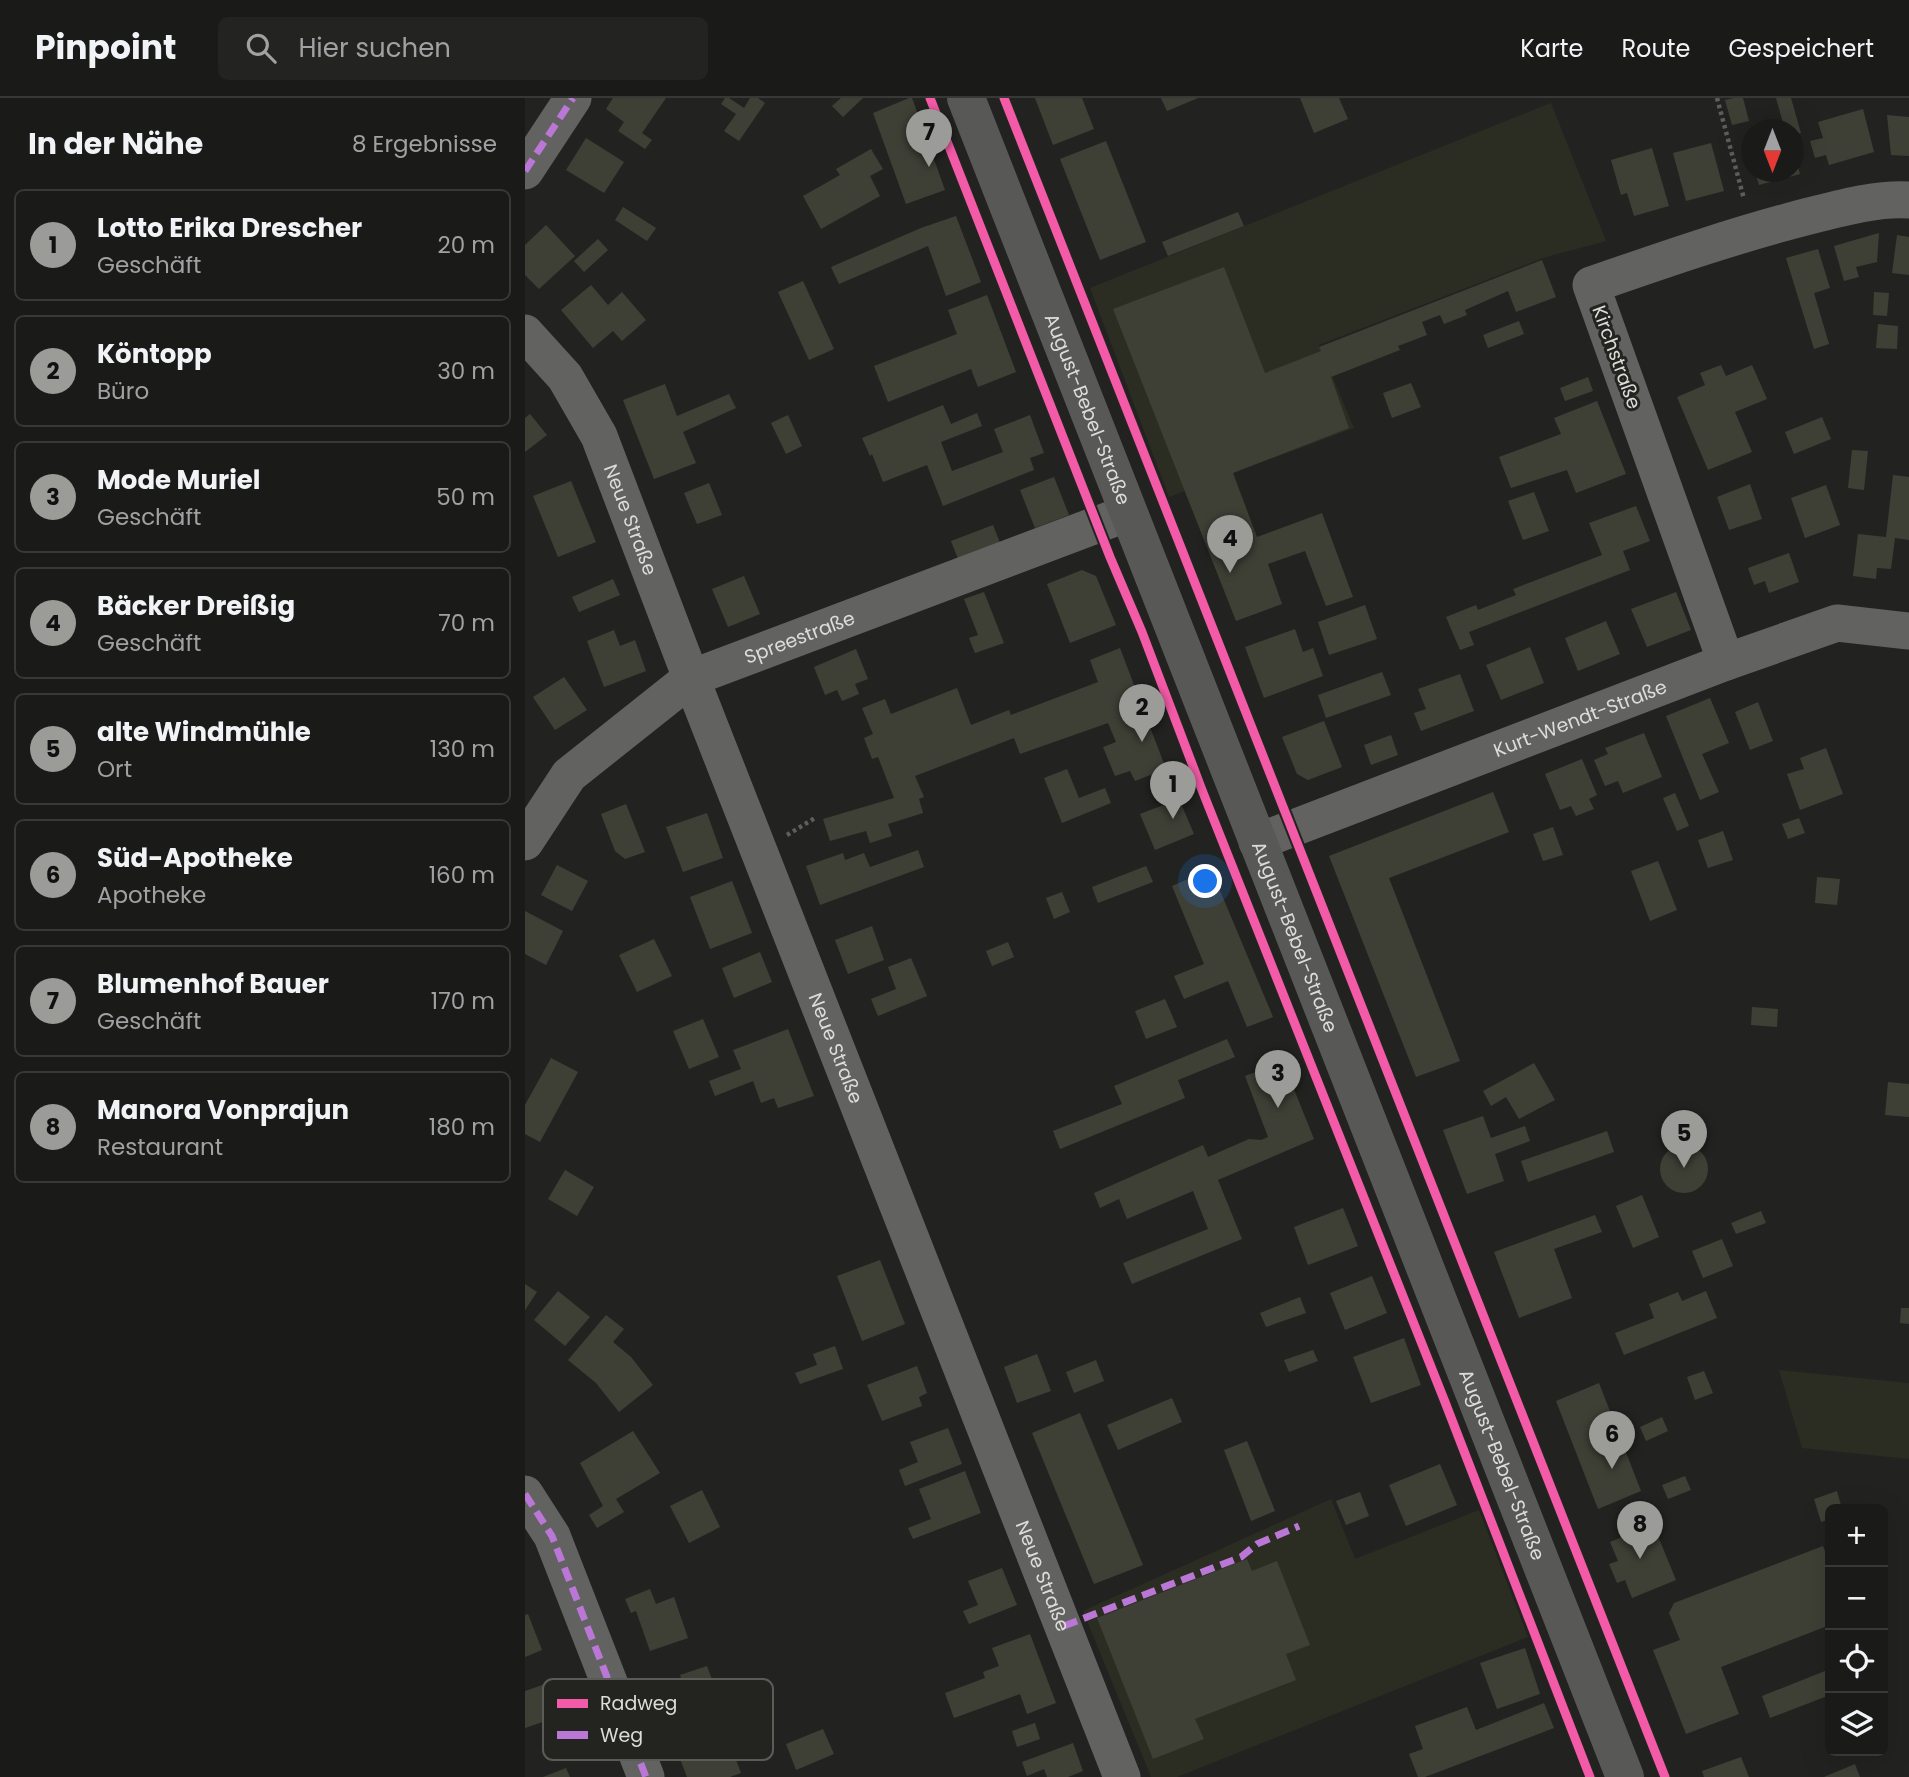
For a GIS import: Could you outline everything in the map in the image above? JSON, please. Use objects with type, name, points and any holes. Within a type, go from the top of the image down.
[{"type":"main road","name":"August-Bebel-Straße","points":[[966,98],[1366,1115],[1469,1386],[1625,1777]]},
{"type":"street","points":[[525,171],[573,98]]},
{"type":"street","name":"Kirchstraße","points":[[1727,662],[1591,285],[1753,230],[1833,210],[1896,199],[1909,201]]},
{"type":"street","name":"Neue Straße","points":[[525,333],[565,377],[599,436],[691,678],[1122,1777]]},
{"type":"street","name":"Spreestraße","points":[[525,842],[569,775],[691,678],[1128,513]]},
{"type":"street","name":"Kurt-Wendt-Straße","points":[[1257,842],[1727,662],[1837,623],[1909,631]]},
{"type":"street","points":[[525,1494],[552,1536],[608,1679]]},
{"type":"street","points":[[639,1760],[646,1777]]},
{"type":"path","points":[[1717,98],[1753,230]]},
{"type":"path","points":[[787,836],[815,818]]},
{"type":"shaded area","points":[[1551,103],[1606,241],[1546,257],[1319,345],[1354,428],[1169,497],[1090,288]]},
{"type":"shaded area","points":[[1779,1370],[1909,1383],[1909,1459],[1802,1448]]},
{"type":"shaded area","points":[[1331,1499],[1355,1559],[1479,1510],[1528,1637],[1177,1777],[1151,1777],[1083,1611]]},
{"type":"building","points":[[613,98],[666,98],[642,133],[652,140],[645,149],[618,131],[624,122],[606,109]]},
{"type":"building","points":[[725,98],[744,108],[750,98],[758,98],[765,103],[739,141],[724,131],[736,114],[721,104]]},
{"type":"building","points":[[841,98],[863,98],[843,117],[832,106]]},
{"type":"building","points":[[912,98],[945,190],[906,204],[873,113]]},
{"type":"building","points":[[1035,98],[1082,98],[1094,129],[1053,145]]},
{"type":"building","points":[[1161,98],[1198,98],[1167,111]]},
{"type":"building","points":[[1300,98],[1339,98],[1348,119],[1314,133]]},
{"type":"building","points":[[1743,98],[1748,119],[1741,119],[1741,123],[1732,125],[1725,100]]},
{"type":"building","points":[[1776,98],[1791,98],[1797,119],[1782,119]]},
{"type":"building","points":[[1863,109],[1874,152],[1829,165],[1826,155],[1815,158],[1810,141],[1823,138],[1818,122]]},
{"type":"building","points":[[1887,115],[1909,117],[1909,156],[1891,155]]},
{"type":"building","points":[[586,138],[624,162],[604,193],[566,170]]},
{"type":"building","points":[[1106,141],[1146,242],[1100,260],[1060,159]]},
{"type":"building","points":[[1711,143],[1724,191],[1686,201],[1673,153]]},
{"type":"building","points":[[1652,148],[1669,206],[1634,216],[1627,193],[1621,195],[1611,160]]},
{"type":"building","points":[[871,149],[883,169],[870,176],[880,196],[821,229],[803,196],[840,175],[836,169]]},
{"type":"building","points":[[623,207],[656,228],[647,241],[615,220]]},
{"type":"building","points":[[1238,212],[1244,226],[1168,256],[1162,242]]},
{"type":"building","points":[[956,216],[981,282],[946,296],[928,246],[839,284],[831,267],[921,228]]},
{"type":"building","points":[[546,225],[575,256],[539,289],[525,275],[525,245]]},
{"type":"building","points":[[1879,233],[1877,262],[1856,267],[1859,277],[1844,281],[1834,246]]},
{"type":"building","points":[[1897,235],[1909,237],[1909,275],[1892,273]]},
{"type":"building","points":[[598,239],[608,250],[584,272],[574,261]]},
{"type":"building","points":[[1818,249],[1830,288],[1814,293],[1829,344],[1814,349],[1786,258]]},
{"type":"building","points":[[1542,260],[1556,297],[1516,312],[1508,291],[1465,310],[1467,315],[1444,324],[1440,315],[1422,322],[1427,335],[1398,346],[1400,350],[1331,377],[1349,428],[1233,473],[1257,537],[1322,513],[1353,597],[1326,606],[1305,551],[1268,564],[1282,604],[1236,621],[1113,309],[1224,267],[1265,373],[1321,351],[1319,347]]},
{"type":"building","points":[[803,281],[834,349],[809,360],[778,292]]},
{"type":"building","points":[[591,285],[608,305],[622,292],[646,320],[622,341],[613,331],[593,348],[561,310]]},
{"type":"building","points":[[1874,292],[1889,293],[1887,316],[1873,315]]},
{"type":"building","points":[[987,295],[1016,372],[978,387],[971,369],[888,402],[874,366],[957,334],[948,310]]},
{"type":"building","points":[[1519,321],[1524,334],[1488,348],[1483,335]]},
{"type":"building","points":[[1878,324],[1898,326],[1897,349],[1876,348]]},
{"type":"building","points":[[1721,365],[1726,376],[1752,365],[1767,399],[1735,412],[1752,452],[1708,470],[1677,397],[1705,385],[1700,373]]},
{"type":"building","points":[[1588,377],[1593,391],[1565,401],[1560,388]]},
{"type":"building","points":[[1411,383],[1421,407],[1392,418],[1383,393]]},
{"type":"building","points":[[665,384],[677,416],[729,394],[736,408],[683,432],[696,463],[654,479],[623,400]]},
{"type":"building","points":[[1597,401],[1626,474],[1576,493],[1567,470],[1511,488],[1499,457],[1561,434],[1554,418]]},
{"type":"building","points":[[943,405],[951,424],[977,413],[982,426],[941,442],[952,471],[1003,452],[994,429],[1030,415],[1044,453],[1030,458],[1034,470],[943,506],[927,465],[883,482],[872,454],[870,456],[862,438]]},
{"type":"building","points":[[530,414],[547,435],[525,452],[525,418]]},
{"type":"building","points":[[788,415],[802,446],[786,454],[771,423]]},
{"type":"building","points":[[1822,417],[1831,439],[1794,454],[1785,432]]},
{"type":"building","points":[[1852,450],[1868,451],[1864,490],[1848,488]]},
{"type":"building","points":[[1893,475],[1909,477],[1909,540],[1895,538],[1891,569],[1877,568],[1876,579],[1853,576],[1858,534],[1886,537]]},
{"type":"building","points":[[1054,477],[1069,515],[1035,528],[1020,490]]},
{"type":"building","points":[[571,481],[596,542],[558,557],[533,496]]},
{"type":"building","points":[[709,483],[722,515],[697,524],[684,493]]},
{"type":"building","points":[[1750,484],[1762,519],[1729,530],[1717,497]]},
{"type":"building","points":[[1826,485],[1840,525],[1805,538],[1791,498]]},
{"type":"building","points":[[1534,492],[1549,531],[1523,540],[1508,501]]},
{"type":"building","points":[[1636,506],[1650,541],[1623,551],[1630,570],[1469,632],[1474,645],[1460,650],[1446,617],[1476,605],[1478,610],[1516,595],[1513,589],[1602,555],[1589,523]]},
{"type":"building","points":[[993,525],[1000,543],[958,559],[951,541]]},
{"type":"building","points":[[1789,553],[1799,582],[1769,593],[1765,581],[1754,585],[1748,568]]},
{"type":"building","points":[[1082,570],[1096,576],[1116,625],[1070,643],[1047,584]]},
{"type":"building","points":[[744,576],[760,614],[728,627],[712,589]]},
{"type":"building","points":[[613,579],[620,595],[579,612],[572,597]]},
{"type":"building","points":[[984,592],[1004,643],[975,653],[969,638],[978,635],[964,599]]},
{"type":"building","points":[[1676,592],[1691,630],[1647,647],[1631,609]]},
{"type":"building","points":[[1365,605],[1377,639],[1329,655],[1318,622]]},
{"type":"building","points":[[1606,621],[1620,654],[1578,671],[1565,638]]},
{"type":"building","points":[[1295,629],[1303,652],[1313,648],[1323,676],[1264,698],[1245,647]]},
{"type":"building","points":[[614,630],[620,646],[635,640],[646,671],[604,687],[587,641]]},
{"type":"building","points":[[1530,647],[1544,683],[1501,700],[1486,665]]},
{"type":"building","points":[[1120,648],[1166,769],[1135,781],[1130,771],[1115,776],[1103,747],[1116,742],[1108,723],[1020,754],[1014,738],[915,776],[924,797],[919,799],[923,813],[888,824],[892,836],[870,843],[866,831],[830,841],[823,819],[894,798],[878,757],[872,759],[864,738],[873,734],[862,708],[885,699],[891,714],[957,688],[971,725],[1009,710],[1011,715],[1098,682],[1090,660]]},
{"type":"building","points":[[856,649],[868,679],[855,684],[859,694],[842,701],[837,690],[825,695],[814,667]]},
{"type":"building","points":[[1382,672],[1391,695],[1326,718],[1318,695]]},
{"type":"building","points":[[1460,674],[1474,711],[1421,731],[1414,713],[1426,709],[1418,689]]},
{"type":"building","points":[[564,677],[587,710],[555,730],[533,697]]},
{"type":"building","points":[[1710,698],[1729,743],[1702,754],[1719,792],[1700,800],[1666,716]]},
{"type":"building","points":[[1758,702],[1773,741],[1750,750],[1735,712]]},
{"type":"building","points":[[1324,721],[1342,767],[1308,780],[1297,774],[1282,737]]},
{"type":"building","points":[[1644,733],[1662,777],[1623,793],[1618,781],[1605,786],[1594,760],[1608,754],[1605,748]]},
{"type":"building","points":[[1391,735],[1398,755],[1371,765],[1364,745]]},
{"type":"building","points":[[1826,748],[1843,794],[1800,810],[1787,774],[1804,769],[1800,758]]},
{"type":"building","points":[[1582,759],[1597,795],[1589,799],[1594,809],[1576,816],[1571,806],[1560,810],[1545,774]]},
{"type":"building","points":[[1067,769],[1079,798],[1105,788],[1111,803],[1062,823],[1044,778]]},
{"type":"building","points":[[1493,792],[1509,832],[1389,878],[1460,1061],[1416,1077],[1329,856]]},
{"type":"building","points":[[1675,793],[1689,826],[1677,831],[1663,798]]},
{"type":"building","points":[[1179,799],[1194,834],[1155,850],[1140,814]]},
{"type":"building","points":[[626,804],[645,852],[625,859],[615,851],[601,814]]},
{"type":"building","points":[[707,813],[723,858],[683,872],[666,827]]},
{"type":"building","points":[[1799,818],[1805,833],[1788,839],[1782,824]]},
{"type":"building","points":[[1553,827],[1563,855],[1543,861],[1533,834]]},
{"type":"building","points":[[1723,831],[1733,860],[1708,868],[1698,840]]},
{"type":"building","points":[[918,850],[924,867],[820,905],[806,866],[843,853],[845,860],[864,853],[870,867]]},
{"type":"building","points":[[1658,861],[1677,910],[1650,921],[1631,871]]},
{"type":"building","points":[[557,865],[588,881],[572,911],[541,895]]},
{"type":"building","points":[[1146,866],[1153,882],[1098,903],[1092,887]]},
{"type":"building","points":[[1211,869],[1273,1017],[1247,1027],[1228,981],[1184,999],[1174,976],[1204,964],[1172,886]]},
{"type":"building","points":[[1817,877],[1840,879],[1837,905],[1815,903]]},
{"type":"building","points":[[732,881],[752,933],[710,949],[690,897]]},
{"type":"building","points":[[1062,892],[1070,912],[1054,919],[1046,898]]},
{"type":"building","points":[[525,911],[563,931],[546,965],[525,954]]},
{"type":"building","points":[[872,926],[884,960],[848,974],[835,940]]},
{"type":"building","points":[[654,939],[672,976],[637,992],[619,955]]},
{"type":"building","points":[[1008,942],[1014,957],[992,966],[986,951]]},
{"type":"building","points":[[760,952],[772,982],[734,998],[722,968]]},
{"type":"building","points":[[911,958],[927,996],[878,1016],[871,999],[896,989],[888,967]]},
{"type":"building","points":[[1165,999],[1177,1027],[1146,1039],[1135,1011]]},
{"type":"building","points":[[1752,1007],[1778,1009],[1777,1027],[1751,1025]]},
{"type":"building","points":[[703,1019],[719,1057],[689,1069],[673,1031]]},
{"type":"building","points":[[788,1029],[814,1096],[778,1108],[774,1098],[761,1103],[753,1081],[715,1096],[709,1081],[741,1069],[733,1050]]},
{"type":"building","points":[[1227,1039],[1235,1057],[1178,1080],[1185,1098],[1060,1149],[1053,1131],[1122,1104],[1114,1086]]},
{"type":"building","points":[[551,1058],[578,1072],[540,1142],[525,1134],[525,1105]]},
{"type":"building","points":[[1283,1062],[1314,1139],[1218,1180],[1242,1239],[1132,1284],[1123,1263],[1208,1229],[1193,1191],[1127,1219],[1119,1199],[1100,1208],[1094,1193],[1203,1145],[1208,1157],[1249,1139],[1261,1140],[1268,1137],[1245,1076]]},
{"type":"building","points":[[1534,1063],[1555,1100],[1519,1119],[1506,1097],[1491,1106],[1483,1091]]},
{"type":"building","points":[[1888,1082],[1909,1084],[1909,1117],[1885,1115]]},
{"type":"building","points":[[1483,1116],[1491,1138],[1525,1126],[1530,1141],[1495,1154],[1504,1181],[1467,1194],[1443,1130]]},
{"type":"building","points":[[1607,1131],[1614,1152],[1528,1182],[1521,1161]]},
{"type":"building","points":[[1684,1145],[1701,1152],[1708,1169],[1701,1186],[1684,1193],[1667,1186],[1660,1169],[1667,1152]]},
{"type":"building","points":[[565,1170],[594,1187],[577,1216],[548,1199]]},
{"type":"building","points":[[1642,1195],[1659,1237],[1633,1248],[1616,1206]]},
{"type":"building","points":[[1343,1208],[1358,1246],[1308,1265],[1294,1227]]},
{"type":"building","points":[[1761,1211],[1766,1223],[1736,1234],[1731,1223]]},
{"type":"building","points":[[1595,1215],[1602,1232],[1554,1249],[1572,1298],[1519,1318],[1494,1252]]},
{"type":"building","points":[[1722,1239],[1733,1266],[1703,1278],[1692,1251]]},
{"type":"building","points":[[880,1260],[905,1324],[862,1341],[837,1276]]},
{"type":"building","points":[[1372,1276],[1387,1313],[1345,1330],[1330,1293]]},
{"type":"building","points":[[525,1284],[537,1292],[525,1310]]},
{"type":"building","points":[[558,1291],[590,1317],[565,1346],[534,1320]]},
{"type":"building","points":[[1706,1291],[1717,1318],[1624,1355],[1615,1333],[1654,1318],[1649,1304],[1678,1292],[1682,1301]]},
{"type":"building","points":[[1300,1297],[1306,1313],[1266,1327],[1260,1313]]},
{"type":"building","points":[[1901,1308],[1909,1308],[1909,1324],[1900,1323]]},
{"type":"building","points":[[606,1315],[624,1329],[613,1342],[631,1357],[653,1385],[619,1412],[596,1383],[568,1360]]},
{"type":"building","points":[[1404,1338],[1421,1385],[1371,1403],[1353,1357]]},
{"type":"building","points":[[835,1346],[843,1369],[800,1384],[795,1373],[817,1365],[813,1354]]},
{"type":"building","points":[[1313,1350],[1318,1361],[1289,1372],[1284,1360]]},
{"type":"building","points":[[1037,1354],[1051,1391],[1017,1403],[1004,1367]]},
{"type":"building","points":[[1096,1360],[1104,1381],[1074,1393],[1066,1372]]},
{"type":"building","points":[[917,1366],[927,1393],[919,1397],[922,1406],[882,1421],[867,1385]]},
{"type":"building","points":[[1704,1371],[1713,1393],[1695,1400],[1687,1377]]},
{"type":"building","points":[[1599,1383],[1641,1491],[1598,1509],[1556,1401]]},
{"type":"building","points":[[1172,1398],[1182,1422],[1118,1450],[1107,1425]]},
{"type":"building","points":[[1080,1413],[1143,1565],[1094,1584],[1032,1433]]},
{"type":"building","points":[[1662,1417],[1668,1431],[1646,1441],[1640,1427]]},
{"type":"building","points":[[948,1428],[962,1464],[905,1486],[899,1470],[918,1462],[910,1442]]},
{"type":"building","points":[[633,1431],[660,1473],[616,1499],[624,1512],[597,1528],[589,1515],[603,1506],[580,1463]]},
{"type":"building","points":[[1247,1441],[1275,1511],[1251,1521],[1224,1450]]},
{"type":"building","points":[[1440,1464],[1457,1505],[1406,1526],[1389,1485]]},
{"type":"building","points":[[965,1471],[981,1513],[913,1539],[908,1528],[931,1519],[919,1489]]},
{"type":"building","points":[[1685,1476],[1691,1490],[1668,1499],[1662,1485]]},
{"type":"building","points":[[702,1490],[720,1527],[689,1543],[670,1506]]},
{"type":"building","points":[[1837,1491],[1841,1504],[1825,1504],[1825,1521],[1821,1522],[1814,1499]]},
{"type":"building","points":[[1360,1492],[1369,1516],[1346,1525],[1336,1501]]},
{"type":"building","points":[[1653,1524],[1676,1580],[1632,1598],[1625,1580],[1617,1583],[1609,1564],[1618,1561],[1610,1542]]},
{"type":"building","points":[[1823,1546],[1825,1551],[1825,1627],[1721,1667],[1739,1714],[1686,1734],[1653,1650],[1680,1640],[1669,1613],[1674,1603]]},
{"type":"building","points":[[1247,1559],[1252,1571],[1277,1561],[1310,1645],[1286,1654],[1296,1680],[1195,1719],[1204,1739],[1153,1759],[1097,1618]]},
{"type":"building","points":[[1002,1568],[1017,1605],[969,1624],[963,1611],[978,1605],[968,1581]]},
{"type":"building","points":[[650,1589],[656,1604],[674,1597],[688,1638],[650,1651],[636,1611],[631,1613],[625,1599]]},
{"type":"building","points":[[528,1614],[542,1650],[525,1657],[525,1615]]},
{"type":"building","points":[[1030,1634],[1056,1703],[1027,1714],[1020,1694],[954,1718],[945,1693],[985,1678],[983,1672],[999,1666],[992,1648]]},
{"type":"building","points":[[1525,1648],[1540,1694],[1497,1709],[1480,1663]]},
{"type":"building","points":[[707,1666],[712,1679],[681,1679],[680,1675]]},
{"type":"building","points":[[1825,1671],[1825,1697],[1770,1718],[1762,1696]]},
{"type":"building","points":[[543,1685],[543,1722],[525,1728],[525,1691]]},
{"type":"building","points":[[1544,1703],[1554,1728],[1425,1777],[1418,1777],[1409,1754],[1423,1749],[1415,1726],[1467,1707],[1476,1730]]},
{"type":"building","points":[[1035,1723],[1040,1739],[1017,1747],[1012,1731]]},
{"type":"building","points":[[823,1729],[834,1754],[796,1770],[786,1744]]},
{"type":"building","points":[[1073,1743],[1083,1771],[1068,1777],[1047,1777],[1044,1769],[1027,1776],[1022,1762]]},
{"type":"building","points":[[1741,1757],[1749,1777],[1704,1777],[1702,1771]]},
{"type":"building","points":[[681,1760],[736,1760],[741,1773],[730,1777],[687,1777]]},
{"type":"building","points":[[1855,1764],[1860,1777],[1824,1777]]},
{"type":"building","points":[[566,1768],[570,1777],[543,1777]]},
{"type":"marked path","points":[[525,171],[573,98]]},
{"type":"marked path","points":[[525,1494],[552,1536],[608,1679]]},
{"type":"marked path","points":[[1064,1626],[1241,1557],[1257,1544],[1299,1526]]},
{"type":"marked path","points":[[639,1760],[646,1777]]},
{"type":"cycle path","points":[[930,98],[1445,1402],[1590,1777]]},
{"type":"cycle path","points":[[1004,98],[1665,1777]]},
{"type":"place","name":"Blumenhof Bauer","points":[[929,167]]},
{"type":"place","name":"Bäcker Dreißig","points":[[1230,573]]},
{"type":"place","name":"Köntopp","points":[[1142,742]]},
{"type":"place","name":"Lotto Erika Drescher","points":[[1173,819]]},
{"type":"place","name":"Mode Muriel","points":[[1278,1108]]},
{"type":"place","name":"alte Windmühle","points":[[1684,1168]]},
{"type":"place","name":"Süd-Apotheke","points":[[1612,1469]]},
{"type":"place","name":"Manora Vonprajun","points":[[1640,1559]]}]
